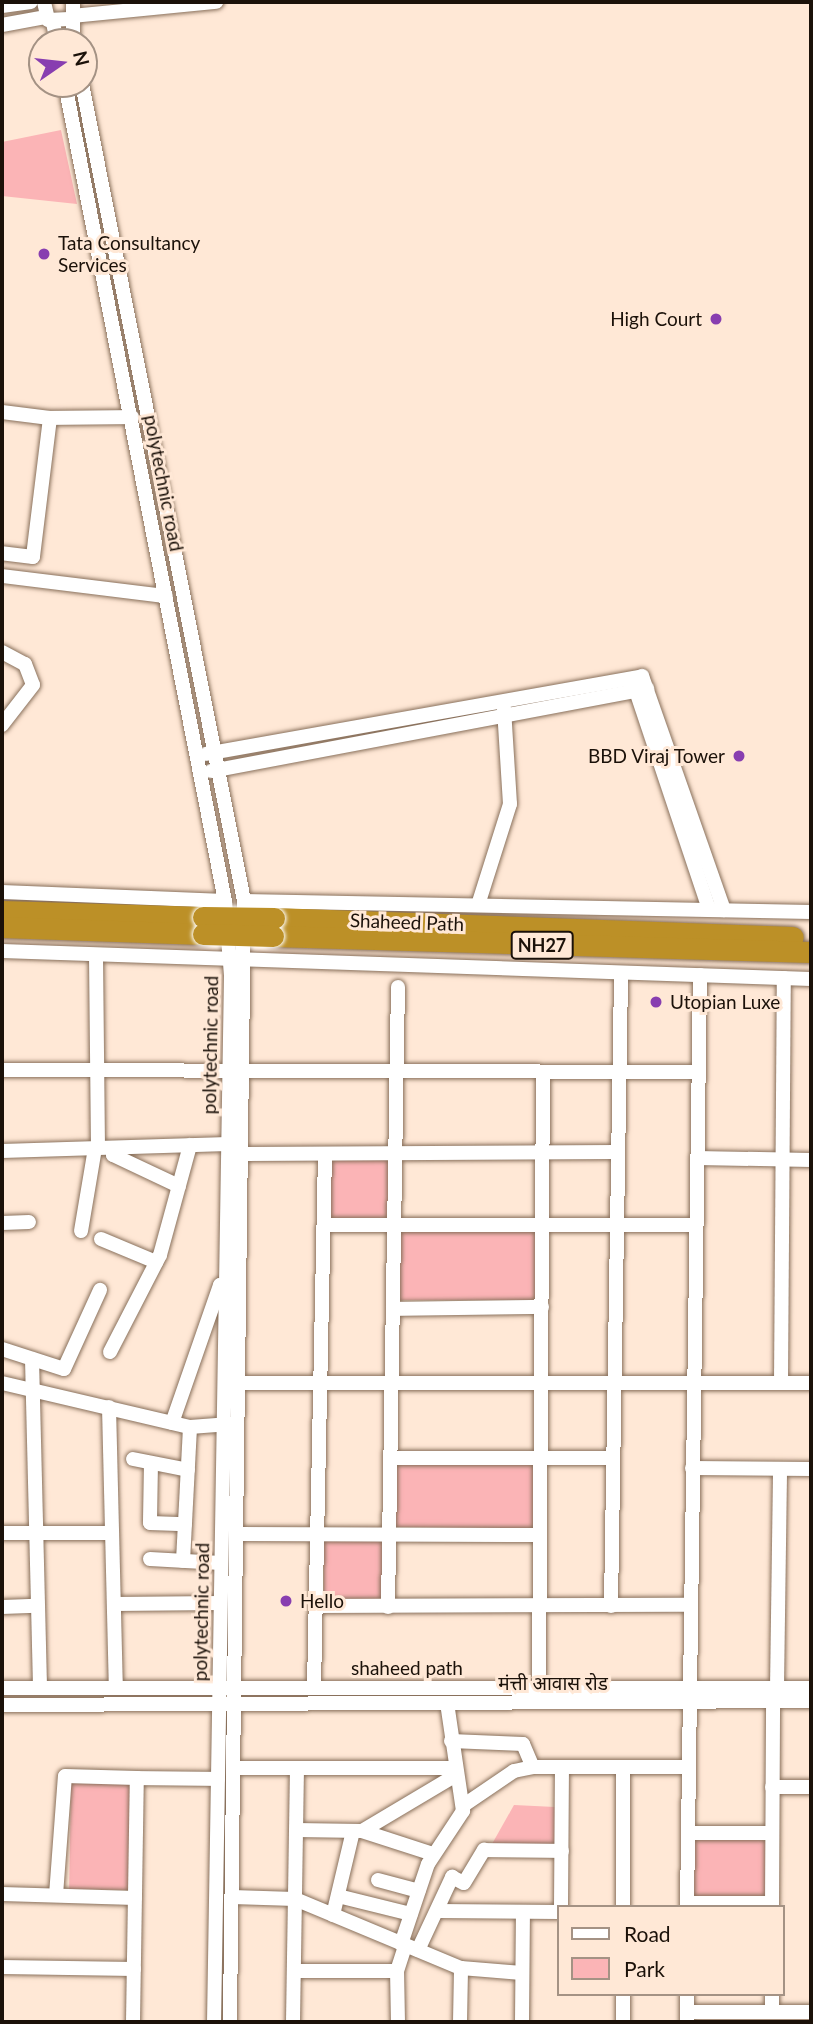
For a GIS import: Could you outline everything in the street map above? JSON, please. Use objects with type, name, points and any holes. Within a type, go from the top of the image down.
[{"type":"highway","name":"Shaheed Path","points":[[2,912],[203,925],[811,938]]},
{"type":"highway","name":"Shaheed Path","points":[[2,927],[203,925]]},
{"type":"highway","name":"Shaheed Path","points":[[273,927],[811,952]]},
{"type":"street","points":[[2,5],[31,2]]},
{"type":"street","points":[[2,25],[48,14],[216,2]]},
{"type":"street","name":"polytechnic road","points":[[68,98],[225,901],[230,961],[214,2022]]},
{"type":"street","points":[[85,98],[244,901],[248,962],[230,2022]]},
{"type":"street","points":[[2,412],[50,418],[132,417]]},
{"type":"street","points":[[2,553],[33,557],[50,418]]},
{"type":"street","points":[[2,576],[166,596]]},
{"type":"street","points":[[172,627],[190,622]]},
{"type":"street","points":[[2,652],[25,664],[33,685],[2,725]]},
{"type":"street","points":[[200,774],[504,710],[638,686],[716,910]]},
{"type":"street","points":[[197,756],[504,710]]},
{"type":"street","points":[[478,905],[510,804],[504,710]]},
{"type":"street","points":[[2,892],[28,898],[225,901]]},
{"type":"street","points":[[244,901],[478,905],[561,913],[716,910],[811,912]]},
{"type":"street","points":[[26,953],[27,935]]},
{"type":"street","points":[[2,951],[248,962],[811,979]]},
{"type":"street","points":[[560,955],[560,971]]},
{"type":"street","points":[[81,1231],[102,1148],[96,1069],[96,956]]},
{"type":"street","points":[[611,1605],[621,973]]},
{"type":"street","points":[[700,975],[687,1905],[772,1905],[772,1787],[780,1469]]},
{"type":"street","points":[[781,1383],[784,978]]},
{"type":"street","points":[[388,1607],[398,987]]},
{"type":"street","points":[[2,1070],[230,1066],[246,1074],[699,1072]]},
{"type":"street","points":[[539,1688],[545,1153],[543,1073]]},
{"type":"street","points":[[2,1151],[228,1144]]},
{"type":"street","points":[[110,1352],[156,1262],[191,1145]]},
{"type":"street","points":[[102,1148],[179,1186]]},
{"type":"street","points":[[245,1154],[617,1153]]},
{"type":"street","points":[[314,1687],[325,1155]]},
{"type":"street","points":[[697,1158],[811,1160]]},
{"type":"street","points":[[2,1223],[29,1222]]},
{"type":"street","points":[[324,1225],[696,1225]]},
{"type":"street","points":[[101,1239],[156,1262]]},
{"type":"street","points":[[172,1423],[220,1285],[226,1286]]},
{"type":"street","points":[[2,1349],[64,1369],[100,1290]]},
{"type":"street","points":[[393,1309],[542,1307]]},
{"type":"street","points":[[32,1359],[34,1533],[40,1688]]},
{"type":"street","points":[[2,1383],[31,1387],[190,1427],[222,1427],[241,1420]]},
{"type":"street","points":[[241,1383],[811,1383]]},
{"type":"street","points":[[109,1407],[116,1688]]},
{"type":"street","points":[[183,1561],[190,1427]]},
{"type":"street","points":[[390,1458],[613,1458]]},
{"type":"street","points":[[133,1459],[188,1470]]},
{"type":"street","points":[[151,1463],[150,1523],[185,1524]]},
{"type":"street","points":[[692,1468],[811,1469]]},
{"type":"street","points":[[2,1533],[112,1533]]},
{"type":"street","points":[[239,1534],[540,1535]]},
{"type":"street","points":[[150,1559],[221,1563]]},
{"type":"street","points":[[114,1604],[220,1603]]},
{"type":"street","points":[[316,1606],[690,1605]]},
{"type":"street","points":[[2,1607],[36,1606]]},
{"type":"street","name":"shaheed path","points":[[2,1688],[539,1688],[688,1695],[775,1695],[811,1688]]},
{"type":"street","name":"मंत्ती आवास रोड","points":[[2,1705],[447,1703],[688,1695]]},
{"type":"street","points":[[775,1695],[811,1701]]},
{"type":"street","points":[[447,1703],[455,1772],[464,1805]]},
{"type":"street","points":[[451,1741],[523,1744],[533,1767]]},
{"type":"street","points":[[408,1947],[411,1914],[433,1854],[464,1805],[514,1771],[533,1767],[688,1767]]},
{"type":"street","points":[[561,1905],[562,1767]]},
{"type":"street","points":[[623,1767],[623,1905]]},
{"type":"street","points":[[234,1768],[455,1772]]},
{"type":"street","points":[[293,2022],[297,1768]]},
{"type":"street","points":[[333,1915],[358,1831],[455,1772]]},
{"type":"street","points":[[56,1895],[65,1776],[218,1779]]},
{"type":"street","points":[[133,2022],[137,1778]]},
{"type":"street","points":[[772,1787],[811,1787]]},
{"type":"street","points":[[296,1830],[358,1831],[433,1854]]},
{"type":"street","points":[[688,1833],[772,1833]]},
{"type":"street","points":[[398,2022],[397,1971],[408,1947],[438,1911],[452,1877],[464,1884],[484,1850],[562,1851]]},
{"type":"street","points":[[378,1880],[419,1891]]},
{"type":"street","points":[[2,1894],[135,1898]]},
{"type":"street","points":[[338,1896],[411,1914]]},
{"type":"street","points":[[232,1897],[295,1899],[461,1968],[522,1973]]},
{"type":"street","points":[[438,1911],[558,1912]]},
{"type":"street","points":[[522,2022],[523,1912]]},
{"type":"street","points":[[2,1967],[134,1969]]},
{"type":"street","points":[[460,2022],[461,1968]]},
{"type":"street","points":[[294,1971],[397,1971]]},
{"type":"street","points":[[623,1996],[623,2022]]},
{"type":"street","points":[[687,1996],[687,2017],[811,2012]]},
{"type":"street","points":[[772,1996],[772,2012]]},
{"type":"green space","points":[[61,130],[77,204],[2,196],[2,142]]},
{"type":"green space","points":[[329,1159],[388,1159],[388,1218],[329,1218]]},
{"type":"green space","points":[[400,1231],[538,1231],[538,1300],[400,1300]]},
{"type":"green space","points":[[397,1462],[534,1464],[533,1529],[396,1527]]},
{"type":"green space","points":[[324,1541],[383,1541],[383,1600],[324,1600]]},
{"type":"green space","points":[[71,1783],[131,1784],[129,1890],[69,1889]]},
{"type":"green space","points":[[514,1805],[555,1807],[555,1844],[492,1844]]},
{"type":"green space","points":[[695,1839],[766,1840],[765,1898],[694,1897]]},
{"type":"place","name":"Tata Consultancy Services","points":[[44,254]]},
{"type":"place","name":"High Court","points":[[716,319]]},
{"type":"place","name":"BBD Viraj Tower","points":[[739,756]]},
{"type":"place","name":"Utopian Luxe","points":[[656,1002]]},
{"type":"place","name":"Hello","points":[[286,1601]]}]
